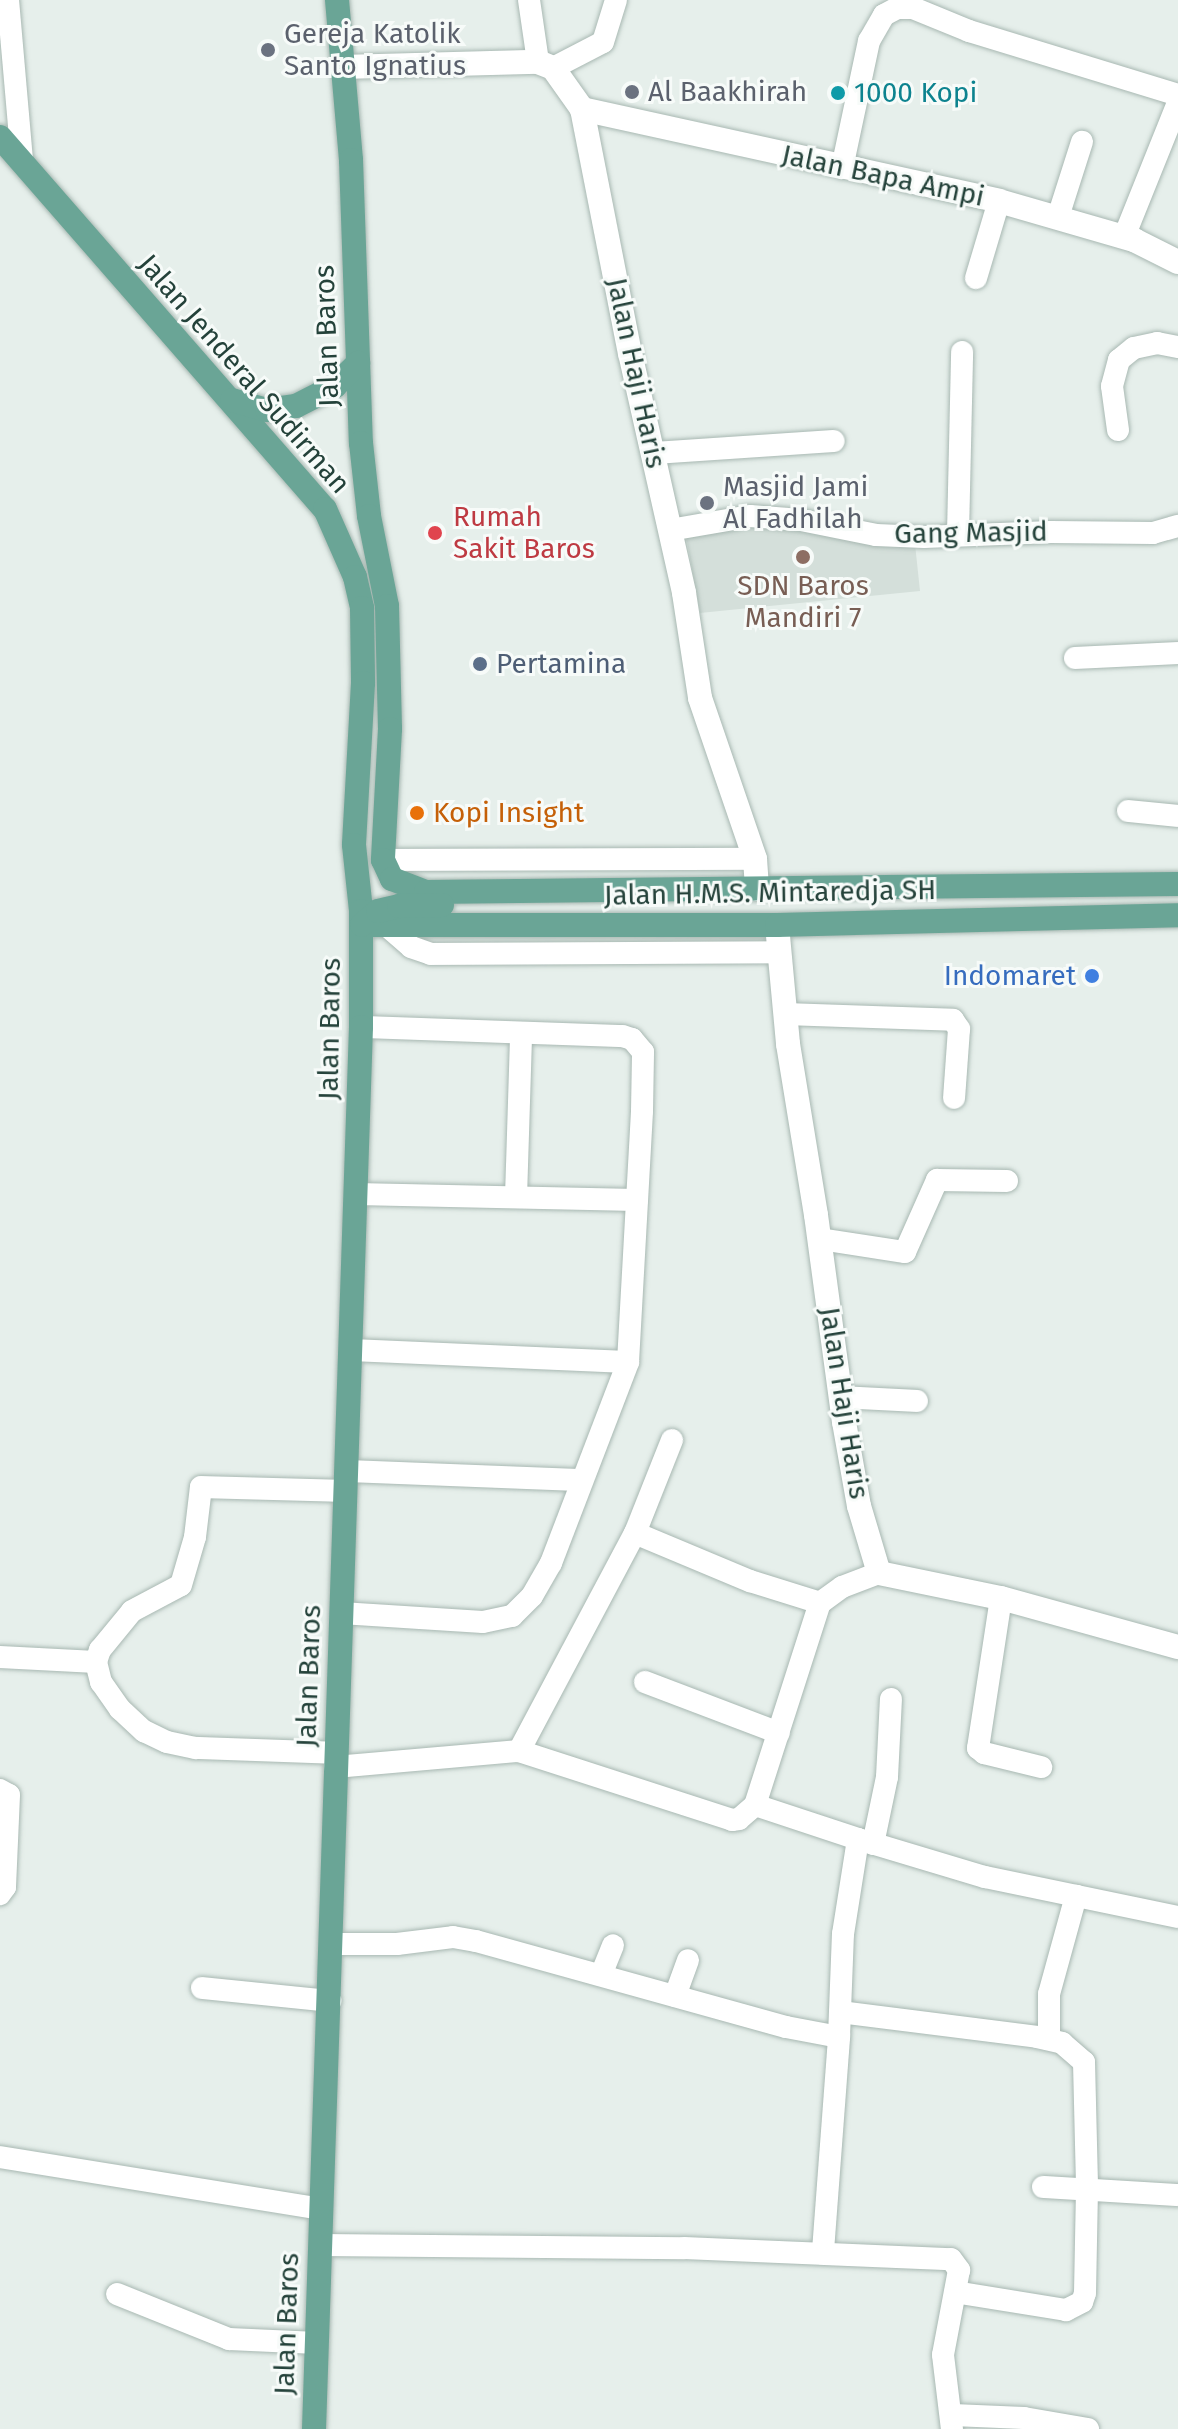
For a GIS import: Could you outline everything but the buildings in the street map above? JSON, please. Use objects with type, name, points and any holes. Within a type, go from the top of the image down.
[{"type":"main road","name":"Jalan Baros","points":[[337,0],[351,160],[365,486],[388,618],[390,729],[383,860]]},
{"type":"main road","name":"Jalan Jenderal Sudirman","points":[[0,137],[325,509],[355,577],[362,608],[363,683],[354,859],[362,925]]},
{"type":"main road","points":[[232,400],[267,410],[296,406],[335,386],[358,363]]},
{"type":"main road","points":[[325,509],[350,508],[361,497],[365,486]]},
{"type":"main road","name":"Jalan H.M.S. Mintaredja SH","points":[[383,860],[392,879],[413,889],[476,891],[1178,884]]},
{"type":"main road","points":[[362,925],[378,911],[399,906],[437,906],[476,891]]},
{"type":"main road","name":"Jalan H.M.S. Mintaredja SH","points":[[362,925],[777,925],[1178,915]]},
{"type":"main road","name":"Jalan Baros","points":[[314,2429],[351,1350],[362,925]]},
{"type":"street","points":[[8,0],[22,160]]},
{"type":"street","points":[[529,0],[545,65]]},
{"type":"street","points":[[341,67],[545,65],[603,42],[616,0]]},
{"type":"street","points":[[842,168],[873,29],[884,15],[897,8],[943,8],[969,31],[1178,95]]},
{"type":"street","name":"Jalan Haji Haris","points":[[545,65],[582,109],[630,353],[670,530],[700,698],[755,859],[757,889]]},
{"type":"street","points":[[1124,237],[1178,103]]},
{"type":"street","name":"Jalan Bapa Ampi","points":[[582,109],[999,201],[1124,237],[1178,262]]},
{"type":"street","points":[[1058,217],[1082,142]]},
{"type":"street","points":[[976,278],[999,201]]},
{"type":"street","points":[[1118,430],[1112,386],[1119,360],[1134,348],[1157,343],[1178,347]]},
{"type":"street","points":[[958,534],[962,352]]},
{"type":"street","points":[[654,453],[834,441]]},
{"type":"street","name":"Gang Masjid","points":[[670,530],[750,516],[801,520],[876,535],[924,537],[958,534],[1153,533],[1178,526]]},
{"type":"street","points":[[1075,658],[1178,653]]},
{"type":"street","points":[[1128,811],[1178,816]]},
{"type":"street","points":[[383,860],[755,859]]},
{"type":"street","name":"Jalan Haji Haris","points":[[777,925],[785,1014],[841,1397],[859,1506],[879,1573]]},
{"type":"street","points":[[387,926],[411,947],[431,954],[778,952]]},
{"type":"street","points":[[785,1014],[953,1020],[959,1029],[954,1098]]},
{"type":"street","points":[[341,1613],[483,1622],[512,1616],[532,1596],[551,1563],[580,1480],[603,1434],[628,1362],[643,1052],[622,1036],[361,1027]]},
{"type":"street","points":[[516,1197],[521,1034]]},
{"type":"street","points":[[820,1239],[905,1252],[937,1180],[1007,1181]]},
{"type":"street","points":[[355,1194],[637,1200]]},
{"type":"street","points":[[351,1350],[628,1362]]},
{"type":"street","points":[[841,1397],[917,1401]]},
{"type":"street","points":[[519,1751],[635,1533],[672,1440]]},
{"type":"street","points":[[580,1480],[346,1481],[201,1487],[195,1537],[181,1585],[132,1611],[100,1650],[96,1662],[101,1682],[120,1709],[144,1731],[167,1742],[196,1748],[336,1760],[519,1751],[732,1820],[739,1819],[755,1805],[820,1603],[842,1587],[879,1573],[1001,1598],[1178,1647]]},
{"type":"street","points":[[635,1533],[750,1581],[820,1603]]},
{"type":"street","points":[[1001,1598],[978,1748],[984,1753],[1041,1767]]},
{"type":"street","points":[[0,1657],[96,1662]]},
{"type":"street","points":[[645,1682],[779,1733]]},
{"type":"street","points":[[823,2251],[839,2037],[843,1934],[866,1842],[887,1777],[891,1699]]},
{"type":"street","points":[[0,1790],[9,1795],[5,1887],[0,1894]]},
{"type":"street","points":[[755,1805],[985,1877],[1178,1917]]},
{"type":"street","points":[[1049,2039],[1049,1994],[1076,1896]]},
{"type":"street","points":[[332,1944],[397,1944],[453,1937],[786,2027],[839,2037]]},
{"type":"street","points":[[601,1975],[613,1945]]},
{"type":"street","points":[[675,1996],[688,1960]]},
{"type":"street","points":[[202,1988],[330,2001]]},
{"type":"street","points":[[840,2012],[1049,2039],[1071,2048],[1084,2062],[1087,2189],[1085,2293],[1076,2307],[1066,2310],[955,2292]]},
{"type":"street","points":[[0,2157],[321,2209]]},
{"type":"street","points":[[1043,2187],[1178,2195]]},
{"type":"street","points":[[320,2245],[823,2251],[951,2259],[959,2270],[943,2355],[952,2422],[1024,2418],[1088,2429]]},
{"type":"street","points":[[117,2294],[229,2339],[317,2343]]},
{"type":"shaded area","name":"SDN Baros Mandiri 7","points":[[751,520],[915,544],[920,591],[700,613],[685,530]]},
{"type":"place","name":"Gereja Katolik Santo Ignatius","points":[[268,50]]},
{"type":"place","name":"Al Baakhirah","points":[[632,92]]},
{"type":"place","name":"1000 Kopi","points":[[838,93]]},
{"type":"place","name":"Masjid Jami Al Fadhilah","points":[[707,503]]},
{"type":"place","name":"Rumah Sakit Baros","points":[[435,533]]},
{"type":"place","name":"SDN Baros Mandiri 7","points":[[803,557]]},
{"type":"place","name":"Pertamina","points":[[480,664]]},
{"type":"place","name":"Kopi Insight","points":[[417,813]]},
{"type":"place","name":"Indomaret","points":[[1092,976]]}]
